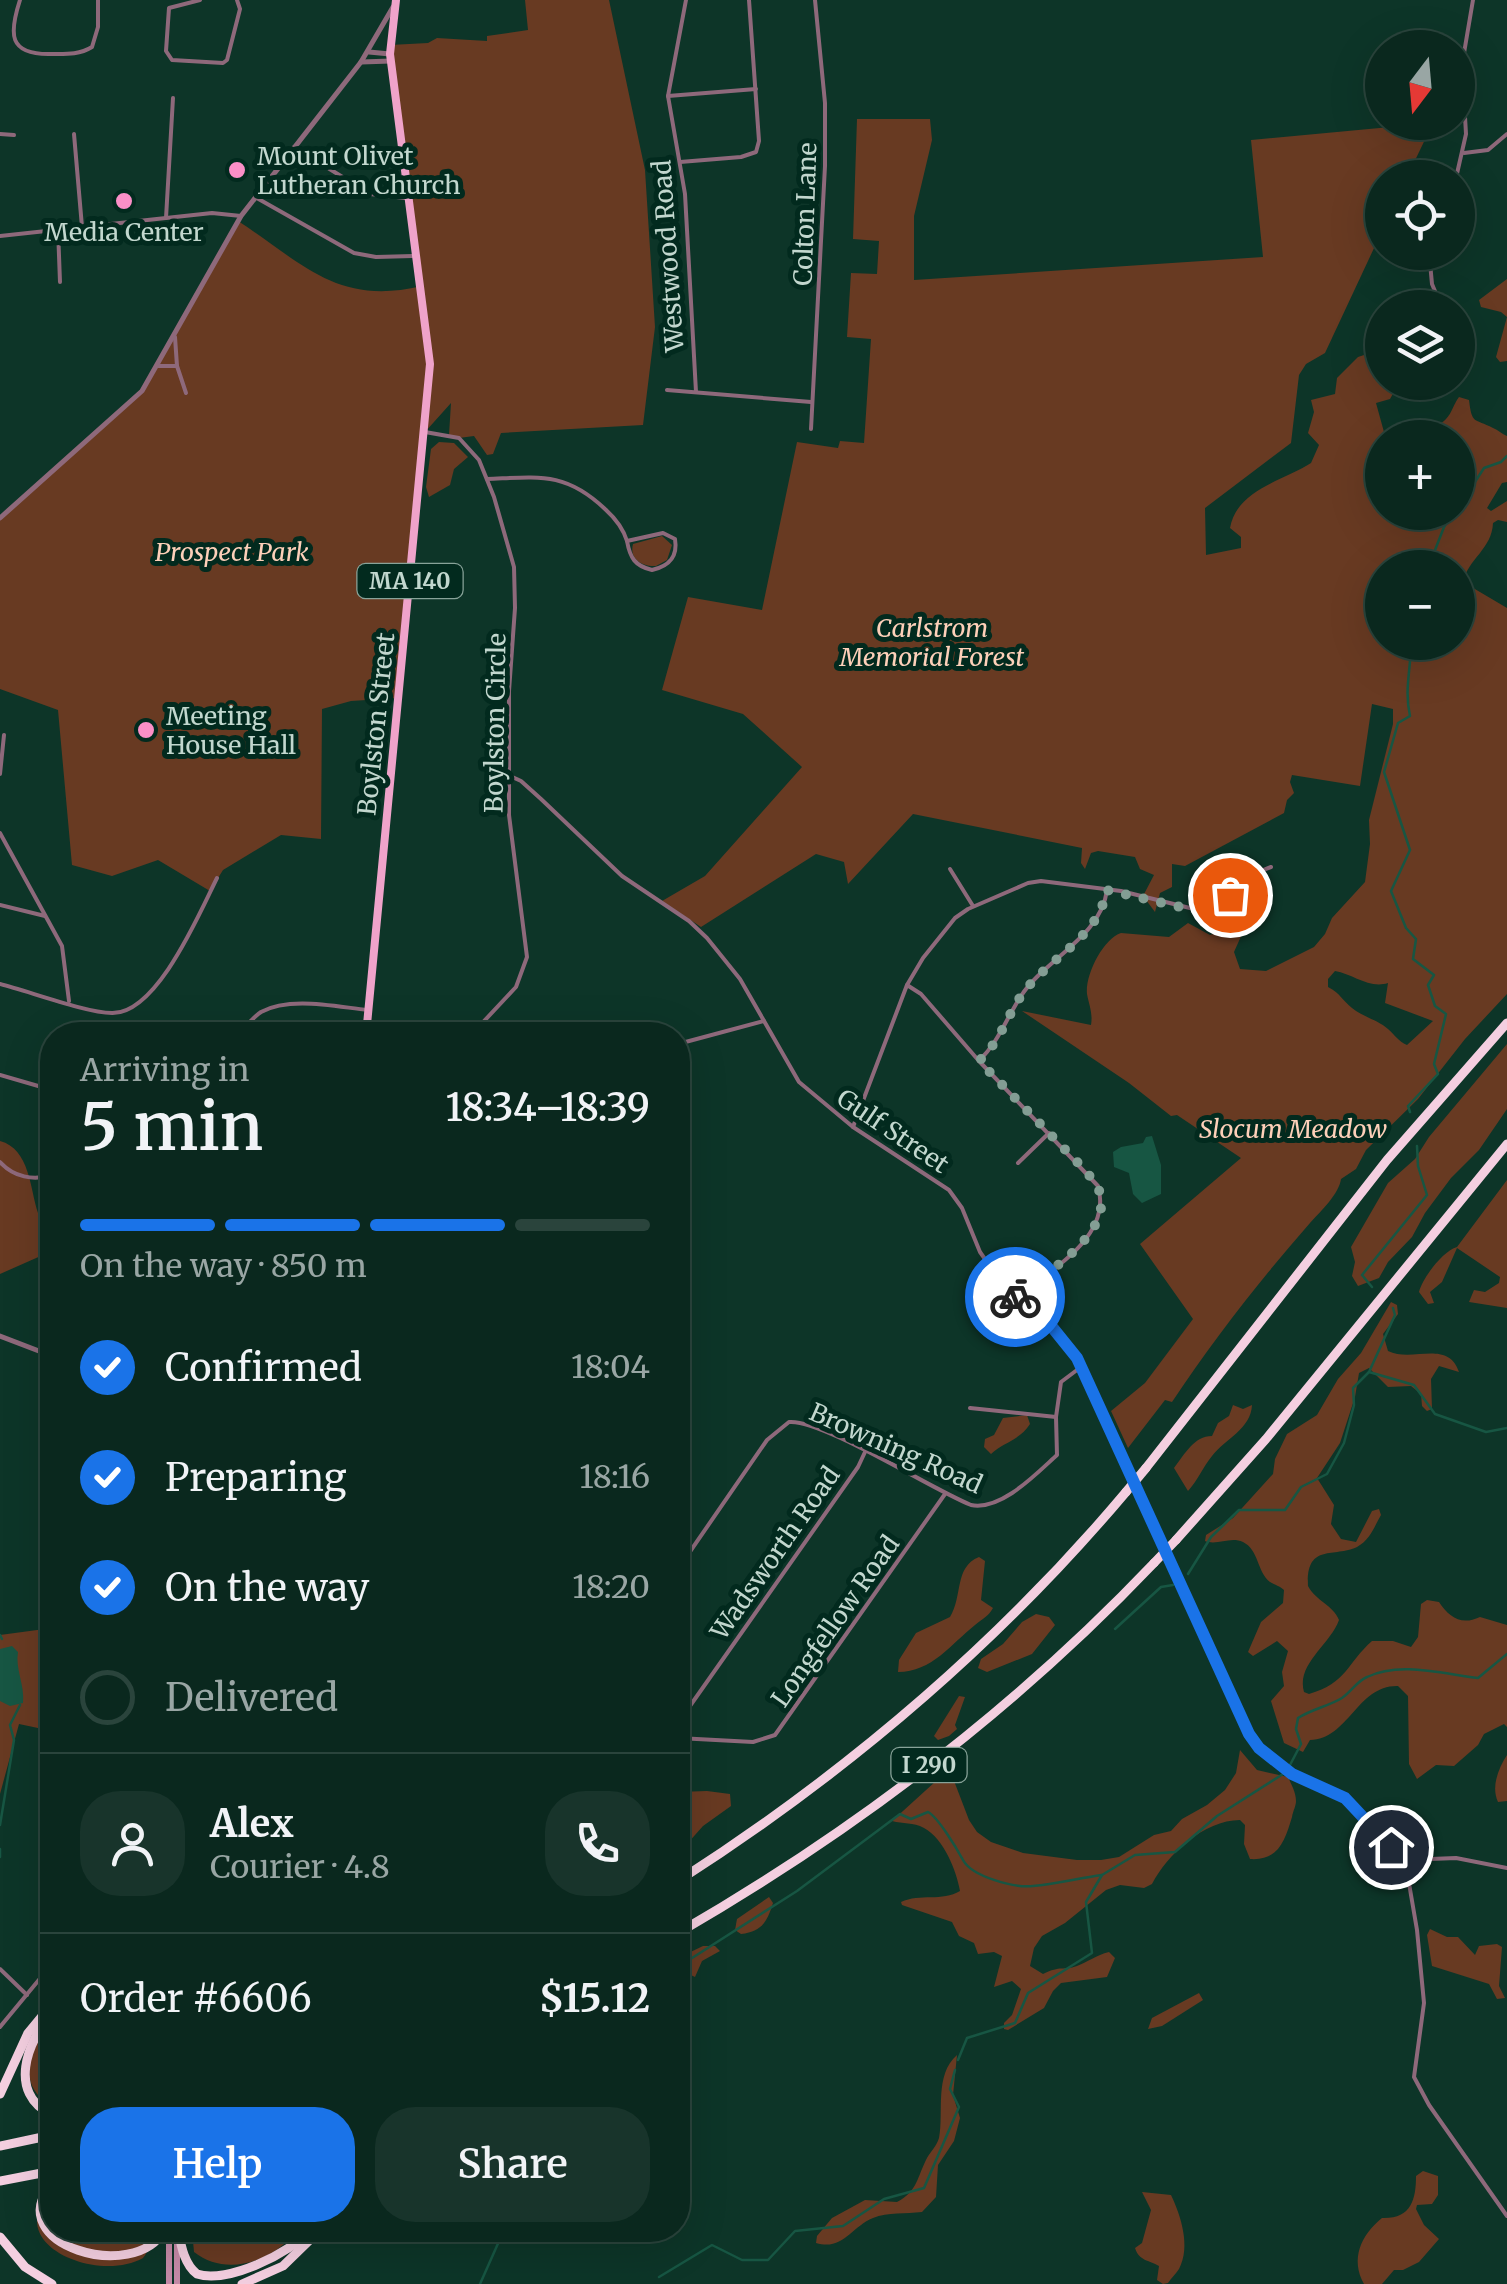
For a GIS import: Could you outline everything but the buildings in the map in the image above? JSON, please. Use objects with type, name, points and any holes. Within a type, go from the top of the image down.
[{"type":"highway","name":"I 290","points":[[690,1873],[797,1799],[930,1693],[1034,1594],[1146,1468],[1387,1160],[1507,1023]]},
{"type":"highway","name":"I 290","points":[[690,1926],[816,1848],[944,1754],[1076,1641],[1176,1540],[1266,1439],[1507,1144]]},
{"type":"highway","points":[[0,2094],[28,2034],[40,2019]]},
{"type":"highway","points":[[40,2031],[30,2046],[25,2075],[33,2098],[40,2104]]},
{"type":"highway","points":[[0,2146],[40,2138]]},
{"type":"highway","points":[[0,2181],[40,2173]]},
{"type":"highway","points":[[28,2206],[40,2192]]},
{"type":"highway","points":[[0,2237],[25,2267],[52,2284]]},
{"type":"highway","points":[[155,2256],[164,2242]]},
{"type":"highway","points":[[178,2242],[190,2266],[201,2276],[214,2279],[274,2262],[296,2242]]},
{"type":"highway","points":[[242,2284],[283,2266],[308,2242]]},
{"type":"highway","points":[[24,2247],[37,2265],[65,2279]]},
{"type":"main road","name":"Boylston Street","points":[[367,1022],[430,364],[391,58],[395,2]]},
{"type":"main road","points":[[169,2284],[171,2242]]},
{"type":"main road","points":[[173,2242],[177,2284]]},
{"type":"street","points":[[20,0],[12,26],[13,37],[23,50],[40,54],[80,54],[92,47],[97,32],[98,0]]},
{"type":"street","points":[[200,0],[169,8],[166,51],[172,60],[228,60],[240,9],[237,0]]},
{"type":"street","name":"Westwood Road","points":[[686,0],[668,96],[686,214],[696,392]]},
{"type":"street","points":[[680,162],[741,157],[756,152],[759,141],[749,0]]},
{"type":"street","name":"Colton Lane","points":[[811,428],[825,166],[824,81],[815,0]]},
{"type":"street","points":[[1461,160],[1466,112],[1462,65],[1473,0]]},
{"type":"street","points":[[0,518],[132,402],[157,366],[241,216],[362,62],[395,2]]},
{"type":"street","points":[[367,53],[391,58]]},
{"type":"street","points":[[362,62],[391,58]]},
{"type":"street","points":[[668,96],[756,89]]},
{"type":"street","points":[[166,218],[173,98]]},
{"type":"street","points":[[0,134],[14,135]]},
{"type":"street","points":[[74,134],[82,226]]},
{"type":"street","points":[[1463,153],[1488,150],[1507,134]]},
{"type":"street","points":[[293,147],[370,194],[410,197]]},
{"type":"street","points":[[255,197],[362,256],[418,256]]},
{"type":"street","points":[[0,236],[212,214],[241,216]]},
{"type":"street","points":[[58,229],[60,282]]},
{"type":"street","points":[[175,332],[177,366],[186,393]]},
{"type":"street","points":[[157,366],[177,366]]},
{"type":"street","points":[[667,390],[811,402]]},
{"type":"street","name":"Boylston Circle","points":[[425,432],[465,441],[479,460],[506,538],[515,583],[508,775],[511,836],[526,932],[526,967],[516,987],[483,1022]]},
{"type":"street","points":[[487,479],[544,477],[574,485],[614,518],[631,558],[643,568],[662,568],[674,555],[675,539],[668,534],[627,541]]},
{"type":"street","points":[[0,774],[4,735]]},
{"type":"street","name":"Gulf Street","points":[[508,775],[541,799],[622,876],[697,928],[734,970],[798,1082],[853,1127],[949,1190],[962,1208],[980,1252],[1013,1298],[1053,1328],[1081,1367],[1249,1734],[1259,1748],[1292,1774],[1330,1789],[1354,1805],[1405,1860]]},
{"type":"street","points":[[0,833],[62,946],[70,1003]]},
{"type":"street","points":[[853,1127],[907,985],[948,926],[973,906],[1034,882],[1106,890],[1202,912],[1230,895],[1256,872],[1271,867]]},
{"type":"street","points":[[950,869],[973,906]]},
{"type":"street","points":[[0,984],[114,1014],[130,1010],[144,1000],[180,950],[217,878]]},
{"type":"street","points":[[979,1061],[1000,1038],[1022,995],[1097,919],[1106,890]]},
{"type":"street","points":[[0,905],[45,916]]},
{"type":"street","points":[[907,985],[921,994],[1098,1186],[1102,1199],[1100,1214],[1086,1240],[1013,1298]]},
{"type":"street","points":[[251,1022],[272,1009],[309,1005],[368,1010]]},
{"type":"street","points":[[690,1041],[764,1021]]},
{"type":"street","points":[[0,1075],[40,1087]]},
{"type":"street","points":[[1018,1162],[1048,1133]]},
{"type":"street","points":[[0,1162],[22,1176],[40,1178]]},
{"type":"street","points":[[0,1336],[40,1351]]},
{"type":"street","name":"Browning Road","points":[[690,1551],[767,1440],[784,1424],[795,1421],[978,1507],[1001,1499],[1058,1455],[1056,1416],[1061,1382],[1081,1367]]},
{"type":"street","points":[[970,1408],[1056,1416]]},
{"type":"street","name":"Wadsworth Road","points":[[690,1706],[858,1467],[864,1452]]},
{"type":"street","name":"Longfellow Road","points":[[690,1739],[754,1742],[775,1735],[945,1494]]},
{"type":"street","points":[[1507,1868],[1456,1858],[1405,1860],[1422,1970],[1424,2023],[1412,2072],[1416,2085],[1507,2216]]},
{"type":"street","points":[[0,1969],[27,1995]]},
{"type":"street","points":[[0,2027],[40,1979]]},
{"type":"green space","name":"Prospect Park","points":[[525,0],[609,0],[645,170],[655,327],[643,425],[501,433],[493,454],[487,455],[474,436],[449,435],[451,403],[425,432],[398,698],[351,701],[322,709],[321,839],[281,835],[223,870],[210,891],[158,860],[112,876],[72,865],[58,710],[0,689],[0,518],[142,391],[238,221],[303,266],[344,286],[392,291],[422,286],[390,45],[428,43],[437,38],[487,41],[487,36],[528,30]]},
{"type":"green space","points":[[857,119],[930,119],[932,140],[914,216],[914,280],[1263,257],[1251,140],[1365,129],[1365,140],[1425,140],[1415,160],[1365,160],[1365,267],[1325,353],[1306,364],[1299,375],[1291,443],[1205,508],[1206,555],[1241,548],[1241,537],[1230,528],[1242,504],[1251,495],[1311,463],[1319,445],[1308,433],[1314,412],[1311,400],[1335,394],[1337,378],[1358,357],[1365,355],[1365,400],[1386,400],[1376,403],[1381,420],[1365,420],[1365,530],[1475,530],[1475,420],[1507,436],[1507,482],[1502,483],[1487,508],[1491,511],[1507,501],[1507,522],[1493,523],[1489,540],[1475,560],[1475,550],[1365,550],[1365,660],[1475,660],[1475,589],[1507,608],[1507,994],[1418,1099],[1366,1150],[1356,1169],[1341,1179],[1329,1202],[1238,1310],[1172,1402],[1165,1400],[1128,1448],[1111,1411],[1145,1383],[1193,1319],[1140,1244],[1241,1158],[1177,1115],[1171,1116],[1022,1011],[1091,1025],[1089,977],[1102,950],[1121,933],[1169,937],[1188,923],[1210,935],[1235,928],[1243,909],[1249,906],[1251,914],[1234,952],[1240,969],[1266,971],[1314,947],[1332,918],[1365,882],[1369,820],[1393,724],[1393,709],[1372,704],[1360,786],[1292,775],[1294,793],[1287,800],[1284,813],[1185,866],[1172,864],[1172,887],[1160,893],[1155,912],[1143,896],[1154,875],[1140,869],[1135,857],[1098,851],[1091,853],[1085,869],[1081,863],[1082,848],[913,814],[848,884],[844,862],[816,854],[701,927],[662,901],[705,876],[802,767],[743,714],[662,690],[688,597],[762,610],[797,442],[838,448],[840,441],[864,443],[871,339],[847,337],[851,273],[877,274],[879,241],[853,239]],"holes":[[[1335,971],[1368,983],[1388,983],[1385,1003],[1433,1021],[1407,1045],[1328,987],[1328,979]]]},
{"type":"green space","points":[[1507,279],[1507,317],[1481,307],[1479,300]]},
{"type":"green space","points":[[1507,317],[1507,361],[1500,362],[1496,357]]},
{"type":"green space","points":[[1457,400],[1469,400],[1475,420],[1444,420]]},
{"type":"green space","points":[[439,442],[454,443],[468,457],[454,469],[450,485],[429,497],[426,487],[431,449]]},
{"type":"green space","points":[[662,536],[672,545],[667,560],[651,566],[635,558],[633,544]]},
{"type":"green space","points":[[1507,1044],[1507,1109],[1379,1278],[1358,1286],[1352,1276],[1355,1262],[1351,1247],[1388,1183],[1415,1159]]},
{"type":"green space","points":[[0,1141],[17,1152],[27,1171],[40,1214],[40,1256],[0,1274]]},
{"type":"green space","points":[[1507,1180],[1507,1308],[1469,1302],[1474,1290],[1485,1292],[1499,1283],[1500,1277],[1457,1248],[1442,1282],[1430,1292],[1434,1303],[1428,1304],[1419,1292],[1429,1272],[1457,1247]]},
{"type":"green space","points":[[1391,1302],[1397,1305],[1398,1314],[1383,1334],[1388,1351],[1447,1356],[1459,1372],[1439,1366],[1431,1379],[1432,1409],[1427,1411],[1422,1406],[1421,1394],[1411,1386],[1388,1387],[1369,1368],[1359,1373],[1340,1443],[1317,1478],[1334,1505],[1331,1524],[1341,1539],[1356,1542],[1372,1511],[1379,1509],[1381,1515],[1357,1547],[1323,1554],[1311,1563],[1308,1586],[1339,1620],[1309,1664],[1303,1682],[1304,1692],[1309,1694],[1331,1684],[1372,1641],[1393,1641],[1411,1647],[1418,1637],[1421,1604],[1427,1600],[1439,1602],[1451,1616],[1461,1620],[1480,1617],[1507,1625],[1507,1727],[1504,1724],[1484,1734],[1478,1745],[1454,1766],[1436,1765],[1417,1779],[1409,1764],[1408,1696],[1398,1686],[1372,1694],[1334,1731],[1310,1740],[1303,1752],[1284,1743],[1271,1701],[1284,1686],[1282,1672],[1288,1651],[1277,1641],[1253,1656],[1248,1652],[1261,1622],[1283,1603],[1284,1590],[1266,1578],[1252,1550],[1243,1542],[1205,1541],[1206,1535],[1233,1518],[1273,1474],[1275,1459],[1287,1434],[1317,1415]]},
{"type":"green space","points":[[1233,1405],[1243,1409],[1252,1405],[1247,1421],[1212,1456],[1188,1491],[1174,1468],[1182,1457],[1195,1442],[1212,1436]]},
{"type":"green space","points":[[1027,1415],[1030,1424],[1017,1437],[991,1454],[984,1447],[985,1439],[994,1435],[1003,1418]]},
{"type":"green space","points":[[979,1557],[985,1561],[981,1600],[993,1608],[991,1611],[931,1662],[898,1672],[899,1660],[916,1633],[950,1617],[962,1575]]},
{"type":"green space","points":[[1036,1614],[1049,1617],[1055,1625],[1032,1654],[987,1672],[978,1668],[981,1659]]},
{"type":"green space","points":[[40,1630],[40,1728],[19,1724],[0,1794],[0,1635]]},
{"type":"green space","points":[[959,1696],[965,1697],[957,1729],[938,1740],[934,1736]]},
{"type":"green space","points":[[1240,1750],[1257,1770],[1288,1777],[1293,1788],[1296,1805],[1279,1847],[1268,1857],[1250,1859],[1244,1844],[1245,1825],[1240,1820],[1226,1822],[1188,1841],[1152,1884],[1144,1888],[1120,1885],[1106,1890],[1042,1936],[1030,1966],[1043,1974],[1077,1966],[1109,1952],[1115,1958],[1107,1977],[1061,1983],[1044,2008],[1008,2030],[1004,2023],[1012,2015],[1021,1989],[1012,1981],[994,1987],[1002,1956],[994,1952],[978,1954],[974,1943],[959,1936],[952,1922],[902,1905],[908,1899],[960,1891],[938,1840],[920,1826],[892,1821],[947,1771],[969,1820],[991,1842],[1023,1853],[1101,1860],[1119,1857],[1154,1835],[1171,1831],[1182,1819],[1207,1805],[1225,1790],[1236,1773]]},
{"type":"green space","points":[[1507,1755],[1507,1801],[1498,1802],[1496,1778]]},
{"type":"green space","points":[[690,1792],[730,1794],[731,1806],[690,1841]]},
{"type":"green space","points":[[769,1897],[773,1903],[763,1924],[748,1933],[735,1930],[737,1919]]},
{"type":"green space","points":[[1430,1929],[1447,1937],[1458,1937],[1475,1955],[1479,1946],[1502,1947],[1499,1986],[1505,1998],[1497,1999],[1489,1984],[1432,1966],[1427,1935]]},
{"type":"green space","points":[[703,1946],[715,1946],[720,1951],[702,1961],[695,1977],[690,1975],[690,1952]]},
{"type":"green space","points":[[1199,1993],[1203,2000],[1162,2026],[1148,2029],[1152,2018]]},
{"type":"green space","points":[[40,2038],[40,2097],[30,2077]]},
{"type":"green space","points":[[957,2055],[953,2095],[960,2118],[954,2141],[938,2165],[936,2197],[922,2212],[879,2216],[833,2244],[816,2243],[832,2218],[865,2200],[897,2202],[913,2188],[939,2138],[945,2073]]},
{"type":"green space","points":[[1423,2171],[1438,2176],[1438,2195],[1432,2204],[1417,2205],[1416,2209],[1424,2225],[1439,2239],[1419,2262],[1394,2270],[1382,2284],[1364,2284],[1358,2266],[1363,2240],[1382,2218],[1406,2211],[1415,2193],[1416,2176]]},
{"type":"green space","points":[[1142,2192],[1171,2195],[1181,2222],[1183,2260],[1168,2283],[1157,2280],[1159,2266],[1142,2258],[1135,2248],[1142,2243],[1151,2210]]},
{"type":"green space","points":[[46,2242],[151,2242],[143,2258],[124,2265],[102,2266],[61,2254]]},
{"type":"green space","points":[[193,2242],[287,2242],[263,2257],[235,2265],[207,2260],[194,2252]]},
{"type":"shaded area","points":[[1152,1136],[1161,1165],[1161,1194],[1142,1203],[1133,1194],[1129,1173],[1114,1167],[1113,1152],[1143,1143]]},
{"type":"shaded area","points":[[12,1646],[18,1652],[23,1703],[10,1706],[0,1701],[0,1649]]},
{"type":"waterway","points":[[1475,482],[1484,468],[1507,456]]},
{"type":"waterway","points":[[1435,550],[1443,530]]},
{"type":"waterway","points":[[1410,660],[1410,716],[1398,723],[1384,772],[1410,850],[1391,891],[1406,928],[1416,939],[1413,959],[1434,975],[1428,985],[1435,1006],[1446,1014],[1434,1064],[1438,1074],[1408,1106],[1410,1112]]},
{"type":"waterway","points":[[1372,1287],[1362,1275],[1427,1195],[1418,1166],[1417,1146]]},
{"type":"waterway","points":[[1393,1308],[1395,1315],[1369,1372],[1414,1385],[1435,1414],[1486,1432],[1507,1428]]},
{"type":"waterway","points":[[1188,1574],[1211,1537],[1239,1510],[1285,1510],[1301,1487],[1327,1474],[1344,1443],[1354,1405],[1353,1388],[1369,1372]]},
{"type":"waterway","points":[[1115,1629],[1161,1587],[1173,1585]]},
{"type":"waterway","points":[[0,1635],[2,1639]]},
{"type":"waterway","points":[[1290,1765],[1301,1744],[1296,1729],[1298,1718],[1342,1698],[1363,1679],[1380,1672],[1407,1669],[1478,1678],[1507,1654]]},
{"type":"waterway","points":[[0,1825],[14,1740],[10,1725],[20,1705]]},
{"type":"waterway","points":[[958,2060],[967,2038],[1015,2023],[1028,1993],[1092,1953],[1086,1902],[1102,1875],[1135,1855],[1175,1852],[1217,1816],[1283,1774]]},
{"type":"waterway","points":[[690,1959],[797,1891],[900,1814],[911,1819],[928,1812],[968,1866],[995,1880],[1033,1886],[1102,1875]]},
{"type":"waterway","points":[[0,1849],[0,1857]]},
{"type":"waterway","points":[[659,2277],[712,2245],[742,2260],[768,2260],[795,2231],[843,2226],[884,2199],[924,2188],[959,2107],[950,2089],[955,2070]]},
{"type":"waterway","points":[[480,2284],[499,2242]]},
{"type":"way so far","points":[[1015,1297],[1086,1240],[1100,1214],[1102,1199],[1098,1186],[1084,1169],[979,1061],[1000,1038],[1022,995],[1097,919],[1106,890],[1202,912],[1230,895]]},
{"type":"place","name":"Mount Olivet Lutheran Church","points":[[237,170]]},
{"type":"place","name":"Media Center","points":[[124,201]]},
{"type":"place","name":"Meeting House Hall","points":[[146,730]]},
{"type":"route","points":[[1015,1297],[1048,1322],[1077,1358],[1249,1734],[1259,1748],[1292,1774],[1345,1798],[1391,1847]]},
{"type":"park label","name":"Carlstrom Memorial Forest","points":[[932,642]]},
{"type":"park label","name":"Slocum Meadow","points":[[1293,1129]]}]
